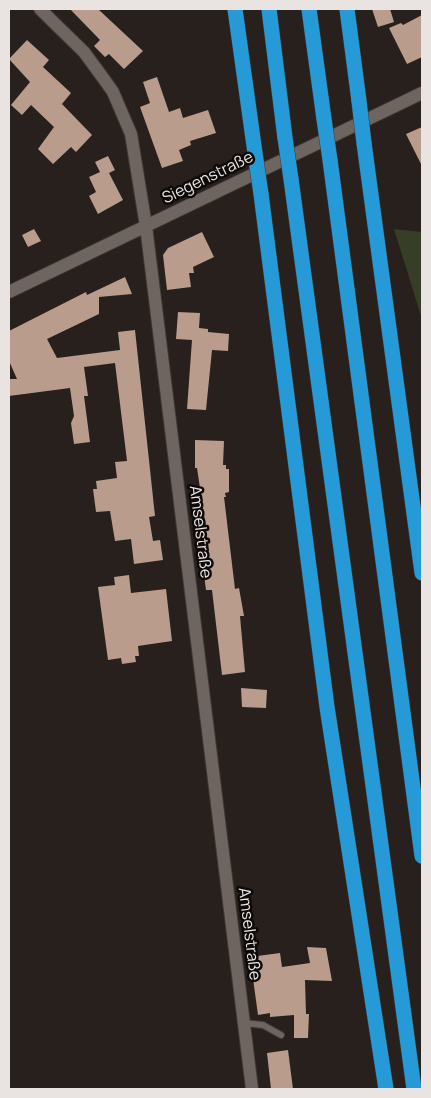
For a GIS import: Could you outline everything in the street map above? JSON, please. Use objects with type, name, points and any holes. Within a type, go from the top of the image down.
[{"type":"highway","points":[[235,9],[261,194],[327,707],[386,1089]]},
{"type":"highway","points":[[269,9],[414,1089]]},
{"type":"highway","points":[[309,9],[422,856]]},
{"type":"highway","points":[[347,9],[422,572]]},
{"type":"street","name":"Amselstraße","points":[[40,9],[84,52],[113,92],[131,134],[146,226],[252,1089]]},
{"type":"street","name":"Siegenstraße","points":[[9,292],[422,93]]},
{"type":"lane","points":[[244,1023],[263,1025],[281,1036]]},
{"type":"green space","points":[[394,229],[422,232],[422,319]]},
{"type":"building","points":[[70,9],[98,9],[143,51],[124,69],[109,54],[105,57],[94,46],[100,40]]},
{"type":"building","points":[[372,9],[390,9],[394,22],[378,27]]},
{"type":"building","points":[[422,15],[422,57],[407,64],[389,28],[401,23],[403,25]]},
{"type":"building","points":[[27,40],[49,60],[43,67],[71,93],[62,104],[92,135],[76,152],[71,147],[53,164],[38,149],[54,127],[31,105],[22,115],[11,105],[30,82],[9,59]]},
{"type":"building","points":[[157,77],[169,112],[180,108],[183,118],[208,110],[216,133],[190,141],[191,145],[179,150],[183,161],[162,168],[140,107],[150,103],[143,82]]},
{"type":"building","points":[[422,127],[422,166],[406,134]]},
{"type":"building","points":[[108,156],[115,170],[109,173],[123,200],[98,214],[89,196],[96,192],[89,177],[100,172],[95,162]]},
{"type":"building","points":[[34,229],[41,241],[28,247],[22,235]]},
{"type":"building","points":[[202,232],[214,257],[193,267],[194,273],[189,273],[191,287],[167,290],[163,255],[168,248]]},
{"type":"building","points":[[125,277],[132,294],[99,297],[99,314],[47,339],[57,358],[120,350],[118,332],[135,330],[155,516],[149,517],[153,541],[160,540],[163,560],[134,564],[131,539],[115,541],[110,511],[96,512],[93,489],[97,489],[96,481],[117,478],[115,462],[127,461],[115,363],[84,367],[88,396],[84,396],[90,442],[74,444],[71,423],[74,416],[70,388],[9,396],[9,379],[17,379],[9,361],[9,331],[86,292],[87,295]]},
{"type":"building","points":[[178,312],[200,313],[199,328],[208,329],[208,332],[229,334],[228,351],[212,350],[206,410],[187,409],[192,340],[176,339]]},
{"type":"building","points":[[195,440],[224,441],[223,465],[226,465],[226,469],[229,469],[229,492],[225,493],[226,497],[224,497],[235,589],[239,588],[244,616],[240,616],[245,672],[222,675],[212,590],[206,590],[203,567],[206,567],[203,528],[206,528],[197,468],[195,468]]},
{"type":"building","points":[[129,575],[131,593],[166,589],[172,641],[138,646],[139,656],[135,656],[136,662],[122,664],[121,658],[108,660],[98,587],[115,585],[114,577]]},
{"type":"building","points":[[241,688],[267,690],[266,708],[242,707]]},
{"type":"building","points":[[307,947],[326,948],[332,981],[305,980],[306,1014],[309,1014],[308,1038],[294,1038],[294,1015],[270,1017],[270,1013],[258,1015],[250,957],[280,953],[282,967],[310,963]]},
{"type":"building","points":[[288,1050],[293,1089],[271,1089],[267,1053]]}]
